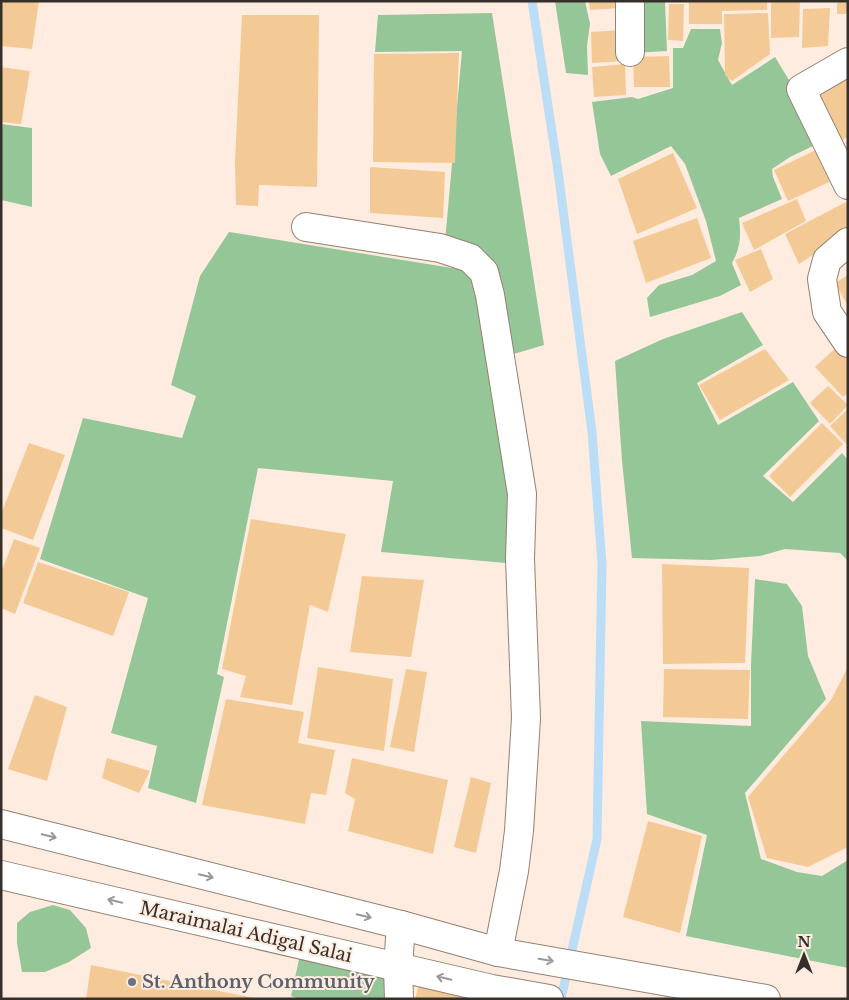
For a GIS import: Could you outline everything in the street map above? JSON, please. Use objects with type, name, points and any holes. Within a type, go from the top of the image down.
[{"type":"main road","points":[[630,1],[630,52]]},
{"type":"main road","points":[[848,62],[801,89],[848,185]]},
{"type":"main road","points":[[306,227],[440,248],[470,258],[484,272],[490,295],[522,494],[520,559],[526,718],[519,831],[514,871],[498,952]]},
{"type":"main road","points":[[848,242],[827,260],[822,280],[827,312],[848,343]]},
{"type":"main road","points":[[1,824],[401,925],[498,952],[766,999]]},
{"type":"main road","name":"Maraimalai Adigal Salai","points":[[1,875],[492,989],[549,999]]},
{"type":"main road","points":[[399,999],[398,967],[401,925]]},
{"type":"green space","points":[[555,1],[585,1],[590,24],[587,46],[588,75],[566,73]]},
{"type":"green space","points":[[634,1],[684,1],[665,2],[667,51],[633,53]]},
{"type":"green space","points":[[492,13],[544,345],[504,357],[487,265],[445,242],[462,51],[375,52],[378,15]]},
{"type":"green space","points":[[691,29],[720,29],[722,43],[718,60],[732,85],[775,57],[795,90],[815,145],[790,157],[772,169],[773,177],[782,199],[739,218],[740,241],[732,263],[741,285],[720,296],[650,317],[647,298],[659,285],[692,275],[716,261],[706,221],[685,164],[671,146],[611,176],[600,154],[592,102],[632,97],[638,99],[673,88],[673,48],[683,48]]},
{"type":"green space","points":[[1,124],[32,128],[32,207],[1,200]]},
{"type":"green space","points":[[229,232],[477,272],[509,488],[506,563],[381,552],[393,481],[258,468],[217,674],[224,677],[196,803],[148,788],[157,746],[111,733],[148,598],[40,559],[83,418],[182,438],[196,396],[171,385],[200,276]]},
{"type":"green space","points":[[742,312],[763,345],[697,383],[718,425],[793,382],[819,421],[763,476],[793,502],[842,453],[848,460],[848,561],[840,553],[785,549],[760,556],[711,560],[632,558],[622,461],[615,361],[663,339]]},
{"type":"green space","points":[[755,579],[787,584],[802,606],[808,656],[826,699],[745,793],[761,859],[797,872],[822,876],[848,860],[848,968],[686,936],[707,835],[647,814],[641,721],[751,726],[751,664]]},
{"type":"green space","points":[[53,905],[70,910],[86,928],[91,948],[69,962],[45,972],[22,972],[17,943],[17,923],[30,912]]},
{"type":"green space","points":[[300,955],[387,974],[389,999],[299,999],[291,996]]},
{"type":"building","points":[[1,1],[39,1],[32,49],[1,46]]},
{"type":"building","points":[[589,1],[621,1],[621,8],[590,10]]},
{"type":"building","points":[[689,1],[767,1],[767,10],[722,11],[722,24],[689,24]]},
{"type":"building","points":[[771,1],[800,1],[799,37],[771,38]]},
{"type":"building","points":[[837,1],[848,1],[848,14],[837,14]]},
{"type":"building","points":[[669,4],[684,4],[683,41],[668,40]]},
{"type":"building","points":[[830,8],[828,46],[802,48],[803,9]]},
{"type":"building","points":[[768,13],[770,54],[732,81],[725,75],[724,14]]},
{"type":"building","points":[[242,15],[319,15],[317,187],[259,185],[258,206],[236,205],[235,162]]},
{"type":"building","points":[[622,30],[625,61],[592,63],[591,32]]},
{"type":"building","points":[[459,53],[455,163],[373,162],[374,54]]},
{"type":"building","points":[[669,56],[670,87],[634,87],[633,57]]},
{"type":"building","points":[[625,64],[626,95],[594,97],[592,67]]},
{"type":"building","points":[[1,67],[30,71],[21,124],[1,122]]},
{"type":"building","points":[[848,71],[848,137],[833,145],[806,89]]},
{"type":"building","points":[[820,148],[836,179],[788,201],[774,170]]},
{"type":"building","points":[[673,153],[697,208],[637,234],[618,179]]},
{"type":"building","points":[[370,167],[445,172],[443,218],[370,213]]},
{"type":"building","points":[[797,199],[806,221],[754,250],[742,223]]},
{"type":"building","points":[[846,202],[848,206],[848,232],[799,264],[785,234]]},
{"type":"building","points":[[697,218],[711,258],[646,283],[633,241]]},
{"type":"building","points":[[761,249],[773,279],[750,292],[735,260]]},
{"type":"building","points":[[848,275],[848,306],[835,283]]},
{"type":"building","points":[[840,344],[848,351],[848,393],[843,397],[815,367]]},
{"type":"building","points":[[765,349],[789,380],[720,420],[699,385]]},
{"type":"building","points":[[828,386],[848,405],[830,424],[810,403]]},
{"type":"building","points":[[848,409],[848,446],[830,426]]},
{"type":"building","points":[[822,423],[843,444],[790,497],[769,476]]},
{"type":"building","points":[[29,443],[65,455],[33,540],[1,528],[1,514]]},
{"type":"building","points":[[251,519],[346,534],[328,612],[310,605],[292,705],[240,697],[246,676],[222,669]]},
{"type":"building","points":[[14,539],[40,548],[15,614],[1,608],[1,573]]},
{"type":"building","points":[[38,562],[129,592],[113,636],[23,603]]},
{"type":"building","points":[[662,564],[749,568],[745,663],[663,664]]},
{"type":"building","points":[[362,576],[424,580],[411,657],[350,652]]},
{"type":"building","points":[[318,667],[393,679],[384,751],[307,738]]},
{"type":"building","points":[[848,667],[848,847],[808,867],[767,858],[748,797],[831,700]]},
{"type":"building","points":[[406,669],[427,672],[414,752],[390,747]]},
{"type":"building","points":[[664,669],[750,670],[748,719],[663,717]]},
{"type":"building","points":[[35,695],[67,707],[47,781],[8,769]]},
{"type":"building","points":[[226,699],[304,712],[298,743],[335,750],[326,795],[311,793],[305,824],[202,805]]},
{"type":"building","points":[[107,758],[150,771],[139,793],[102,778]]},
{"type":"building","points":[[352,758],[448,780],[433,854],[348,831],[355,799],[345,793]]},
{"type":"building","points":[[471,777],[491,783],[476,853],[454,847]]},
{"type":"building","points":[[648,821],[702,836],[680,933],[623,917]]},
{"type":"building","name":"St. Anthony Community","points":[[91,965],[254,998],[254,999],[86,999]]},
{"type":"building","points":[[419,984],[476,999],[415,999]]},
{"type":"waterway","points":[[532,1],[558,171],[592,432],[602,564],[597,839],[561,999]]},
{"type":"place","name":"St. Anthony Community","points":[[132,982]]}]
